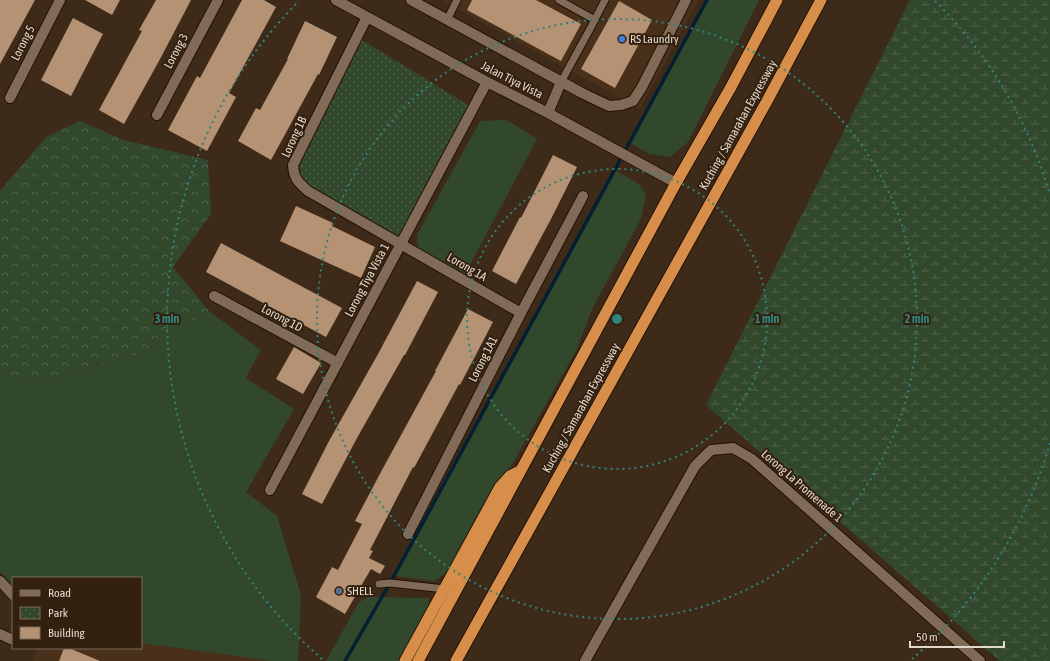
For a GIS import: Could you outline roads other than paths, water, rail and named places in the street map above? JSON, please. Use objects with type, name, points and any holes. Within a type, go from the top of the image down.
[{"type":"highway","name":"Kuching / Samarahan Expressway","points":[[418,661],[676,183],[731,87],[777,0]]},
{"type":"highway","name":"Kuching / Samarahan Expressway","points":[[456,661],[822,0]]},
{"type":"highway","points":[[405,661],[500,487],[510,476],[520,471]]},
{"type":"street","name":"Lorong 5","points":[[10,98],[60,0]]},
{"type":"street","name":"Lorong 3","points":[[157,115],[218,0]]},
{"type":"street","name":"Jalan Tiya Vista","points":[[336,0],[676,183]]},
{"type":"street","points":[[411,0],[561,82],[609,106],[621,105],[633,101],[642,87],[686,0]]},
{"type":"street","name":"Lorong 1B","points":[[367,17],[294,165],[294,175],[298,182],[308,190],[401,244]]},
{"type":"street","name":"Lorong Tiya Vista 1","points":[[270,490],[487,82]]},
{"type":"street","points":[[548,113],[561,82]]},
{"type":"street","name":"Lorong 1A1","points":[[408,534],[521,313],[583,196]]},
{"type":"street","name":"Lorong 1A","points":[[401,244],[521,313]]},
{"type":"street","name":"Lorong 1D","points":[[214,296],[338,363]]},
{"type":"street","name":"Lorong La Promenade 1","points":[[585,661],[695,466],[711,450],[732,448],[752,459],[980,661]]},
{"type":"street","points":[[0,581],[12,593]]},
{"type":"street","points":[[0,634],[12,640]]},
{"type":"lane","points":[[447,20],[458,0]]},
{"type":"lane","points":[[559,0],[571,3],[595,20]]},
{"type":"lane","points":[[561,82],[605,0]]},
{"type":"lane","points":[[379,584],[445,589]]},
{"type":"waterway","points":[[345,661],[394,576],[707,0]]},
{"type":"place","name":"RS Laundry","points":[[622,39]]},
{"type":"place","name":"SHELL","points":[[339,591]]}]
